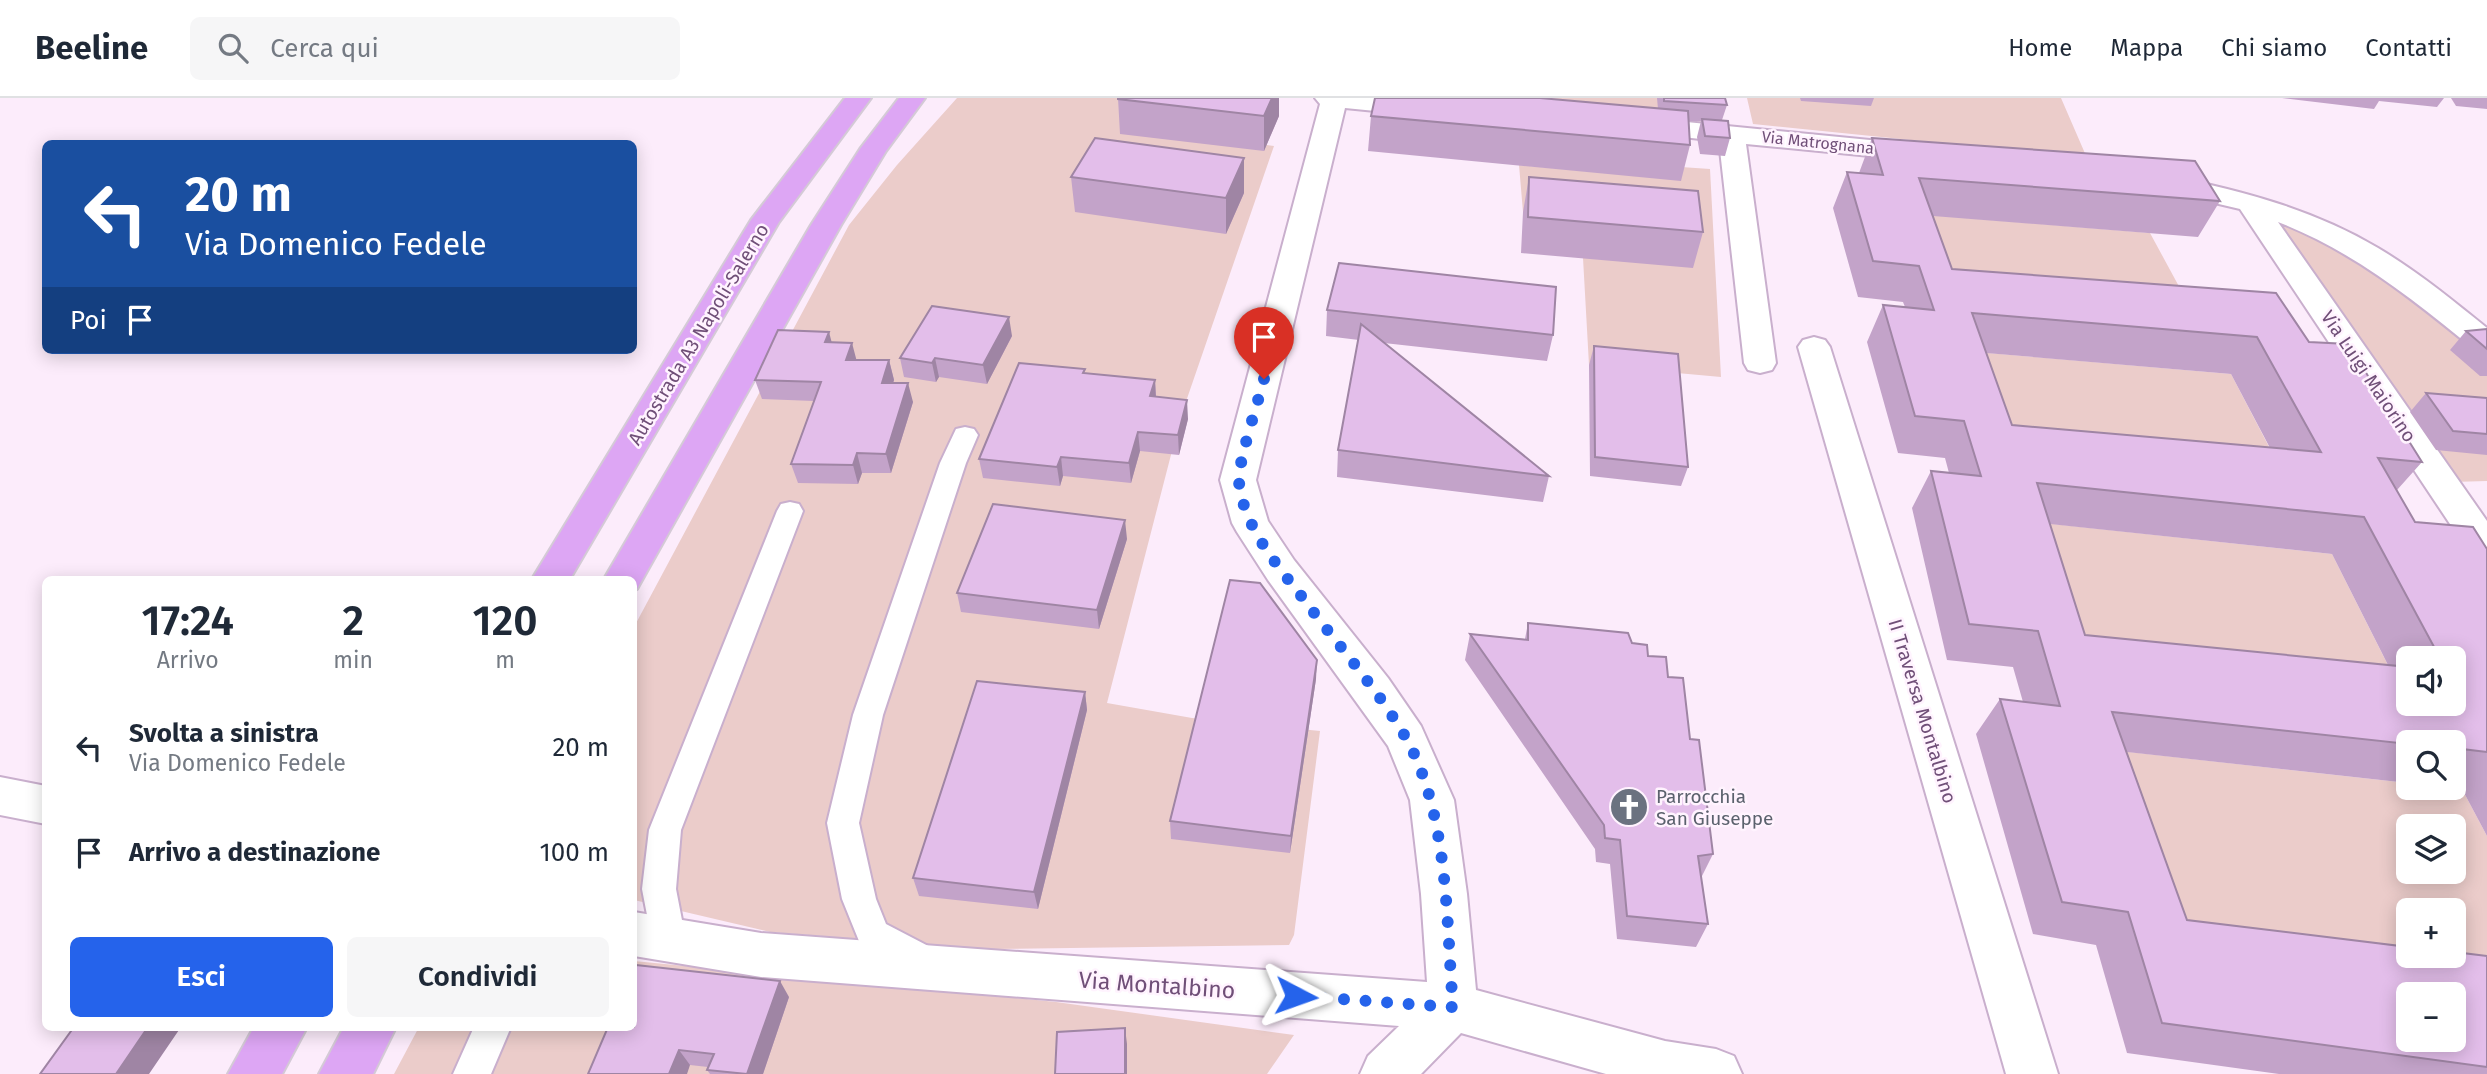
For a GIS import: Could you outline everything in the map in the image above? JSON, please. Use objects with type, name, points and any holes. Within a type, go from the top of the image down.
[{"type":"highway","name":"Autostrada A3 Napoli-Salerno","points":[[553,576],[766,220],[858,98]]},
{"type":"highway","points":[[625,576],[826,225],[874,149],[912,98]]},
{"type":"highway","points":[[254,1074],[280,1031]]},
{"type":"highway","points":[[345,1074],[369,1031]]},
{"type":"street","points":[[1386,1074],[1453,1007],[1444,894],[1432,800],[1406,738],[1373,690],[1281,570],[1250,523],[1238,480],[1331,99],[1456,110]]},
{"type":"street","name":"Via Matrognana","points":[[1612,123],[1952,156]]},
{"type":"street","points":[[1731,133],[1760,363]]},
{"type":"street","points":[[2141,178],[2250,203],[2347,242],[2410,281],[2487,344]]},
{"type":"street","name":"Via Luigi Maiorino","points":[[2250,203],[2487,550]]},
{"type":"street","name":"II Traversa Montalbino","points":[[1814,347],[2032,1074]]},
{"type":"street","points":[[0,796],[42,805]]},
{"type":"street","name":"Via Montalbino","points":[[652,938],[761,955],[1453,1007],[1665,1066],[1716,1074]]},
{"type":"lane","points":[[937,968],[873,935],[859,898],[843,822],[868,715],[953,463],[965,435]]},
{"type":"lane","points":[[652,938],[666,830],[790,511]]},
{"type":"lane","points":[[472,1074],[491,1031]]},
{"type":"shaded area","points":[[957,98],[1248,98],[1253,143],[1274,146],[1181,416],[1107,703],[1192,718],[1320,731],[1294,935],[1289,945],[990,949],[770,932],[637,901],[637,621],[849,225],[897,165]]},
{"type":"shaded area","points":[[1467,98],[1716,98],[1722,123],[1660,119]]},
{"type":"shaded area","points":[[1747,98],[2061,98],[2087,158],[1753,124]]},
{"type":"shaded area","points":[[1519,165],[1680,180],[1681,167],[1710,169],[1721,377],[1589,365],[1583,258],[1523,212]]},
{"type":"shaded area","points":[[1905,213],[2150,233],[2201,327],[1935,305]]},
{"type":"shaded area","points":[[2266,213],[2342,245],[2487,356],[2487,481],[2452,482]]},
{"type":"shaded area","points":[[1954,350],[2231,374],[2291,489],[1991,462]]},
{"type":"shaded area","points":[[2015,520],[2332,554],[2396,681],[2396,706],[2059,671]]},
{"type":"shaded area","points":[[2084,747],[2396,782],[2396,800],[2466,800],[2466,797],[2487,836],[2487,994],[2466,991],[2466,982],[2396,983],[2153,952]]},
{"type":"shaded area","points":[[637,961],[1056,1002],[1294,1035],[1267,1074],[394,1074],[417,1031],[637,1031]]},
{"type":"building","points":[[1118,98],[1272,98],[1264,116]]},
{"type":"building","points":[[1375,98],[1540,98],[1688,111],[1690,145],[1371,116]]},
{"type":"building","points":[[1664,98],[1725,98],[1727,105],[1664,101]]},
{"type":"building","points":[[1702,119],[1728,121],[1730,138],[1705,136]]},
{"type":"building","points":[[1095,138],[1244,158],[1226,198],[1071,177]]},
{"type":"building","points":[[1872,138],[2195,161],[2220,201],[1919,178],[1952,269],[2276,293],[2309,342],[2348,344],[2422,462],[2378,458],[2415,522],[2473,527],[2487,549],[2487,752],[2466,749],[2466,730],[2396,730],[2396,743],[2112,712],[2187,920],[2396,946],[2396,968],[2466,968],[2466,953],[2487,956],[2487,1067],[2162,1023],[2128,912],[2062,902],[2000,699],[2060,706],[2038,631],[1969,624],[1931,471],[1981,476],[1964,421],[1915,416],[1883,305],[1934,310],[1919,266],[1873,261],[1847,172],[1883,175]],"holes":[[[1972,313],[2257,337],[2321,452],[2012,425]],[[2037,483],[2364,517],[2434,646],[2466,646],[2466,716],[2396,716],[2396,666],[2085,635]]]},
{"type":"building","points":[[1529,177],[1698,191],[1703,232],[1528,217]]},
{"type":"building","points":[[1339,263],[1556,287],[1553,335],[1327,310]]},
{"type":"building","points":[[932,306],[1009,317],[983,365],[935,358],[932,363],[900,358]]},
{"type":"building","points":[[1361,324],[1549,476],[1338,450]]},
{"type":"building","points":[[2487,329],[2487,349],[2466,331]]},
{"type":"building","points":[[778,330],[829,332],[825,342],[852,343],[846,360],[889,360],[882,383],[908,383],[886,454],[857,453],[853,465],[791,464],[821,382],[755,380]]},
{"type":"building","points":[[1594,346],[1678,354],[1688,467],[1595,457]]},
{"type":"building","points":[[1019,363],[1085,369],[1083,373],[1155,380],[1150,396],[1187,400],[1178,435],[1138,432],[1129,463],[1061,457],[1057,467],[979,459]]},
{"type":"building","points":[[2426,393],[2487,398],[2487,434],[2453,431]]},
{"type":"building","points":[[993,504],[1125,520],[1097,610],[957,593]]},
{"type":"building","points":[[1230,580],[1260,583],[1317,660],[1291,836],[1170,821]]},
{"type":"building","name":"Parrocchia San Giuseppe","points":[[1528,623],[1628,633],[1632,643],[1647,645],[1648,656],[1666,657],[1668,677],[1683,678],[1690,739],[1699,740],[1713,854],[1698,856],[1708,924],[1627,916],[1620,840],[1605,838],[1604,825],[1470,634],[1528,640]]},
{"type":"building","points":[[977,681],[1085,692],[1034,892],[913,878]]},
{"type":"building","points":[[637,965],[780,981],[747,1074],[707,1070],[714,1054],[679,1050],[669,1074],[588,1074],[606,1031],[637,1031]]},
{"type":"building","points":[[1125,1028],[1125,1074],[1055,1074],[1057,1032]]},
{"type":"building","points":[[71,1031],[145,1031],[116,1074],[40,1074]]},
{"type":"place","name":"Parrocchia San Giuseppe","points":[[1629,807]]},
{"type":"route","points":[[1264,379],[1238,480],[1250,523],[1281,570],[1373,690],[1406,738],[1432,800],[1444,894],[1453,1007],[1296,996]]}]
